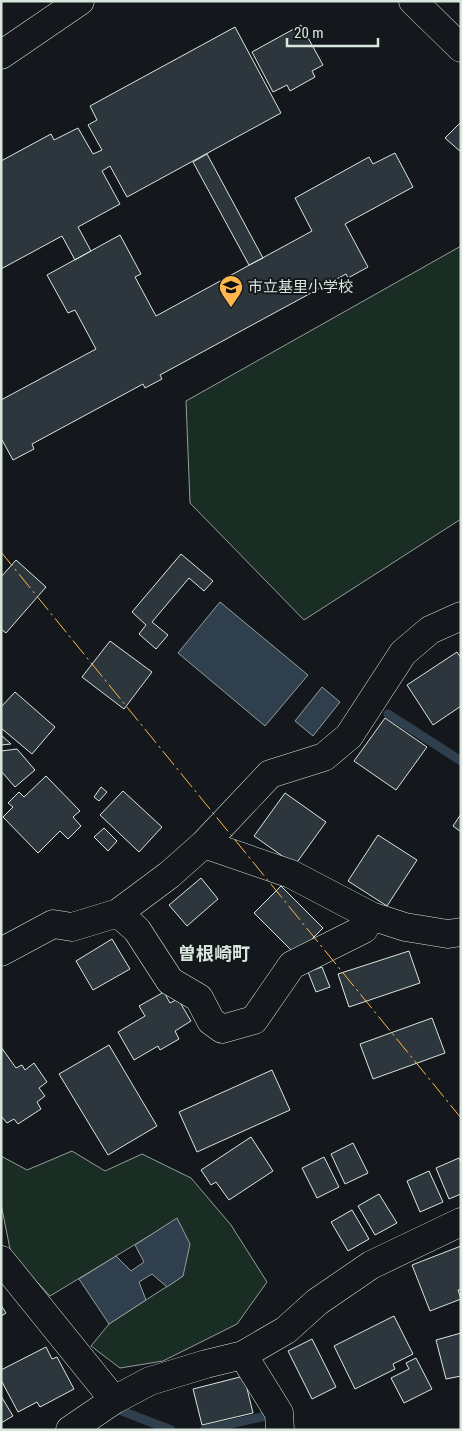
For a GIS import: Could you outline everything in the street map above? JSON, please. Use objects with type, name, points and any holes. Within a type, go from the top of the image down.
[{"type":"main road","points":[[1,55],[80,1]]},
{"type":"main road","points":[[413,1],[461,48]]},
{"type":"main road","points":[[1,952],[53,924],[72,927],[118,913],[169,875],[204,844],[270,774],[324,757],[349,736],[403,653],[430,630],[461,616]]},
{"type":"main road","points":[[204,844],[291,874],[371,916],[405,928],[448,934],[461,932]]},
{"type":"main road","points":[[118,913],[137,930],[170,981],[199,998],[211,1021],[222,1030],[254,1020],[292,965],[364,929],[371,916]]},
{"type":"main road","points":[[70,1430],[114,1400],[150,1381],[242,1355],[286,1330],[317,1302],[371,1265],[461,1222]]},
{"type":"main road","points":[[1,1260],[114,1400]]},
{"type":"main road","points":[[242,1355],[279,1413],[280,1430]]},
{"type":"green space","points":[[461,246],[461,519],[304,620],[190,503],[186,401]]},
{"type":"green space","points":[[72,1151],[105,1171],[142,1154],[191,1178],[231,1225],[267,1282],[237,1324],[163,1361],[120,1368],[91,1346],[109,1324],[183,1276],[177,1219],[50,1296],[11,1254],[1,1204],[1,1156],[27,1170]]},
{"type":"water","points":[[220,602],[308,675],[265,726],[178,653]]},
{"type":"water","points":[[322,687],[340,702],[313,736],[295,721]]},
{"type":"water","points":[[177,1218],[190,1244],[183,1276],[167,1287],[152,1274],[139,1282],[146,1300],[109,1324],[79,1279],[116,1256],[131,1271],[144,1262],[135,1245]]},
{"type":"building","points":[[301,25],[323,65],[312,71],[315,77],[290,91],[287,85],[273,92],[252,52]]},
{"type":"building","points":[[235,27],[281,113],[127,197],[110,166],[102,171],[120,204],[78,227],[91,251],[75,260],[62,236],[1,269],[1,161],[51,134],[54,140],[78,128],[93,154],[102,150],[88,125],[97,120],[90,106]]},
{"type":"building","points":[[461,122],[461,152],[445,138]]},
{"type":"building","points":[[395,153],[413,187],[345,224],[368,267],[348,278],[346,274],[160,375],[162,379],[145,388],[143,384],[32,444],[34,449],[13,460],[1,438],[1,400],[96,349],[75,310],[68,313],[47,275],[120,235],[141,274],[135,277],[156,316],[312,231],[295,198],[369,157],[373,164]]},
{"type":"building","points":[[207,154],[263,258],[249,265],[193,162]]},
{"type":"building","points":[[181,554],[213,581],[204,591],[189,578],[152,622],[168,635],[156,649],[139,634],[146,625],[132,612]]},
{"type":"building","points":[[16,560],[46,587],[6,633],[1,629],[1,577]]},
{"type":"building","points":[[110,641],[152,672],[124,709],[82,677]]},
{"type":"building","points":[[457,652],[461,658],[461,706],[433,725],[407,685]]},
{"type":"building","points":[[15,692],[55,727],[32,754],[1,728],[1,707]]},
{"type":"building","points":[[385,718],[427,747],[396,790],[354,761]]},
{"type":"building","points":[[1,735],[11,744],[1,745]]},
{"type":"building","points":[[17,749],[35,770],[15,787],[1,771],[1,751]]},
{"type":"building","points":[[46,776],[80,811],[73,817],[81,826],[68,839],[60,831],[38,853],[3,817],[13,807],[8,803],[19,792],[24,797]]},
{"type":"building","points":[[101,787],[107,792],[99,801],[94,797]]},
{"type":"building","points":[[123,791],[162,827],[139,852],[100,815]]},
{"type":"building","points":[[285,793],[326,822],[295,865],[254,836]]},
{"type":"building","points":[[461,814],[461,832],[453,826]]},
{"type":"building","points":[[104,828],[117,841],[108,851],[94,837]]},
{"type":"building","points":[[378,835],[417,860],[387,906],[348,881]]},
{"type":"building","points":[[201,878],[218,899],[187,926],[169,905]]},
{"type":"building","points":[[281,886],[323,928],[296,955],[254,913]]},
{"type":"building","points":[[112,939],[130,969],[93,990],[76,961]]},
{"type":"building","points":[[409,951],[420,983],[349,1007],[338,974]]},
{"type":"building","points":[[322,967],[330,987],[316,992],[308,972]]},
{"type":"building","points":[[164,992],[170,1003],[178,999],[191,1021],[175,1031],[179,1039],[160,1050],[158,1046],[134,1060],[118,1032],[145,1016],[139,1006]]},
{"type":"building","points":[[432,1018],[445,1053],[373,1079],[360,1044]]},
{"type":"building","points":[[109,1045],[157,1126],[108,1155],[59,1074]]},
{"type":"building","points":[[1,1047],[16,1068],[22,1065],[25,1070],[34,1063],[47,1082],[39,1088],[45,1096],[37,1102],[41,1109],[18,1124],[14,1119],[7,1123],[1,1116]]},
{"type":"building","points":[[272,1070],[290,1110],[197,1152],[179,1112]]},
{"type":"building","points":[[251,1137],[273,1171],[229,1200],[216,1182],[211,1185],[201,1170]]},
{"type":"building","points":[[353,1143],[368,1173],[345,1184],[331,1154]]},
{"type":"building","points":[[324,1157],[339,1187],[317,1198],[302,1168]]},
{"type":"building","points":[[459,1158],[461,1163],[461,1194],[449,1199],[436,1168]]},
{"type":"building","points":[[429,1171],[443,1202],[420,1212],[407,1181]]},
{"type":"building","points":[[379,1194],[397,1223],[375,1235],[358,1206]]},
{"type":"building","points":[[352,1210],[369,1239],[348,1251],[331,1222]]},
{"type":"building","points":[[461,1246],[461,1289],[458,1290],[461,1299],[430,1311],[412,1265]]},
{"type":"building","points":[[1,1305],[6,1313],[1,1316]]},
{"type":"building","points":[[394,1316],[413,1354],[393,1364],[395,1369],[355,1389],[334,1346]]},
{"type":"building","points":[[461,1333],[461,1376],[446,1379],[436,1340]]},
{"type":"building","points":[[312,1339],[336,1387],[312,1399],[288,1351]]},
{"type":"building","points":[[46,1347],[52,1359],[57,1357],[74,1389],[40,1407],[37,1402],[18,1412],[1,1380],[1,1370]]},
{"type":"building","points":[[416,1358],[432,1389],[404,1403],[391,1378],[409,1369],[406,1363]]},
{"type":"building","points":[[244,1376],[253,1413],[202,1425],[193,1389]]},
{"type":"building","points":[[1,1396],[13,1416],[1,1423]]},
{"type":"waterway","points":[[388,714],[461,761]]},
{"type":"waterway","points":[[122,1411],[171,1430]]},
{"type":"waterway","points":[[204,1430],[266,1416]]},
{"type":"power","points":[[1,552],[461,1118]]},
{"type":"place","name":"市立基里小学校","points":[[231,308]]},
{"type":"district","name":"曽根崎町","points":[[214,954]]}]
